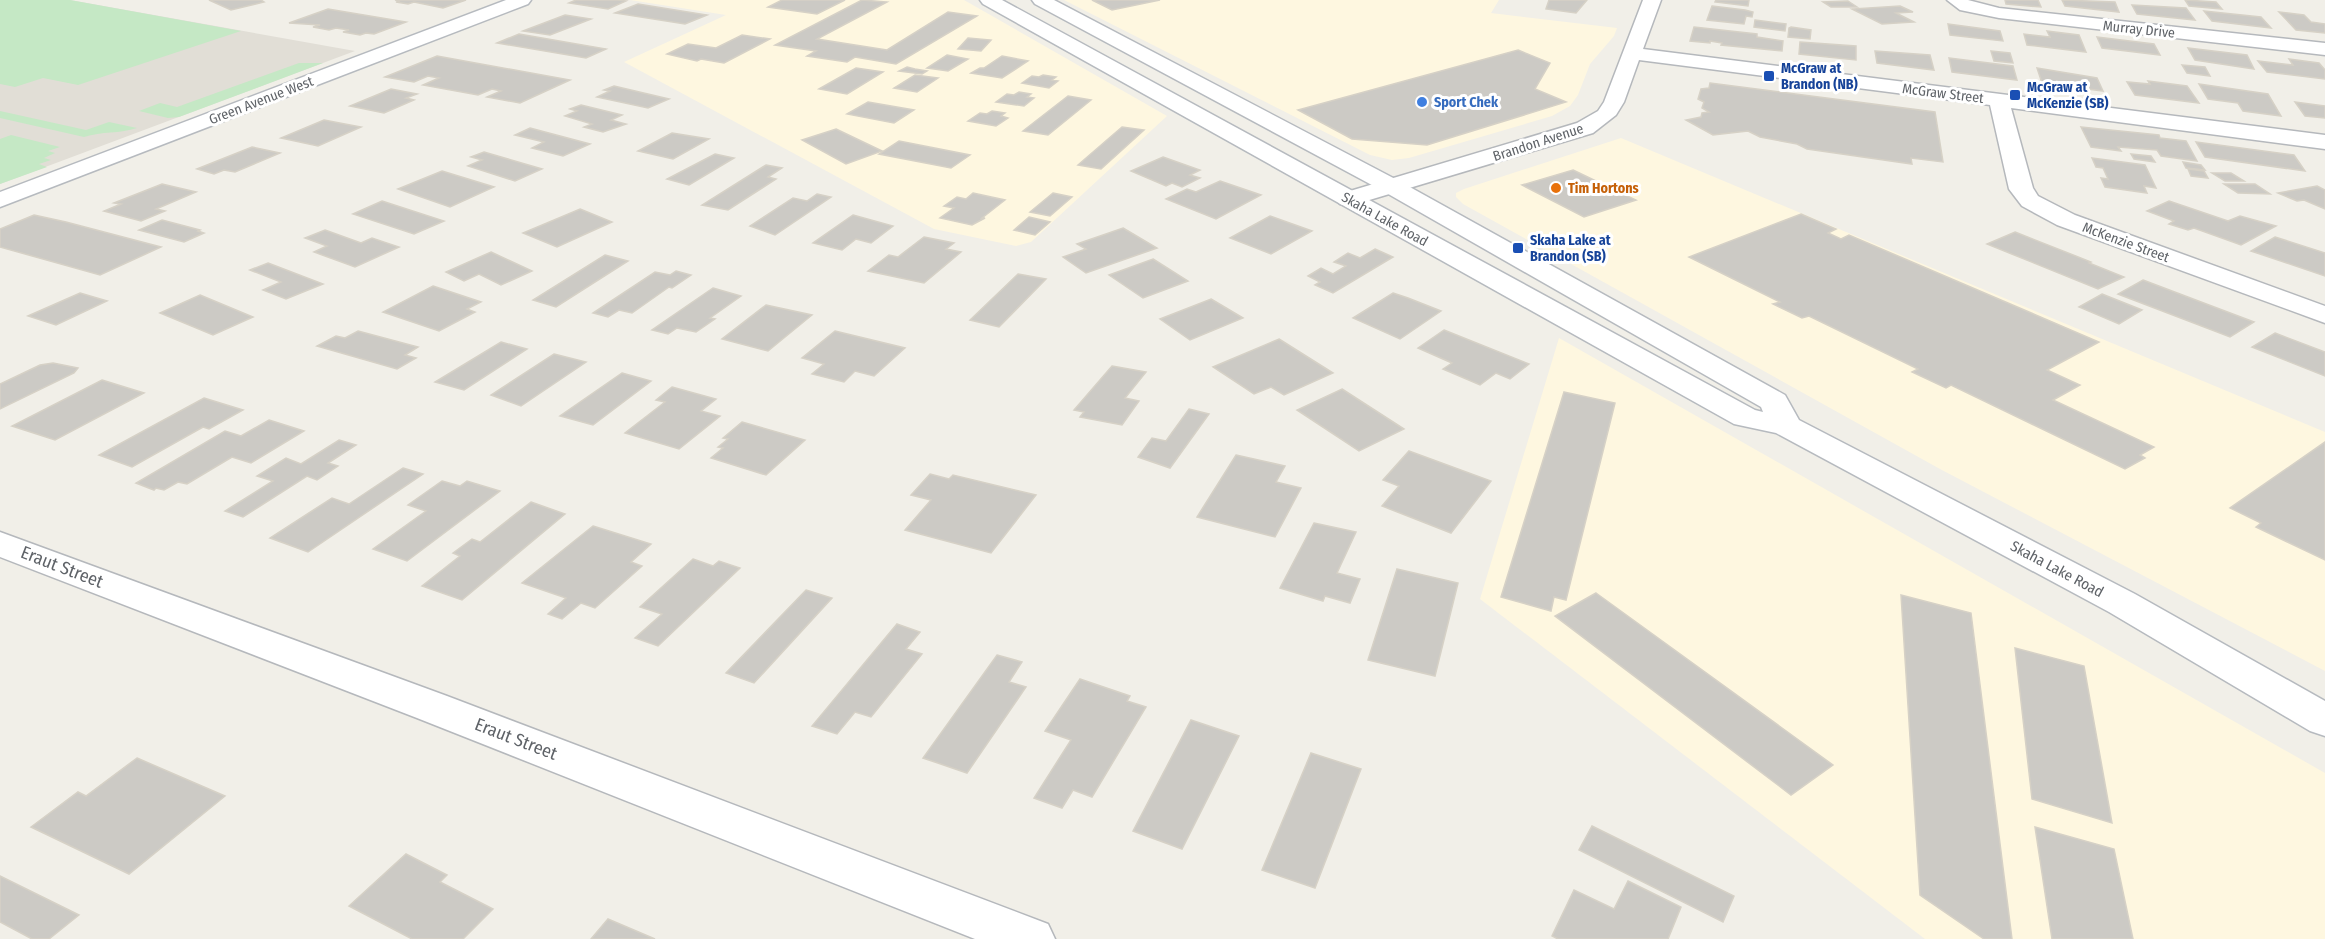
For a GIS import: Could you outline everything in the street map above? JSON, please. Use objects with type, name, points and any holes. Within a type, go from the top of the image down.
[{"type":"street","name":"Green Avenue West","points":[[0,200],[522,0]]},
{"type":"street","name":"Skaha Lake Road","points":[[989,0],[1745,417],[1786,426],[2122,603],[2325,720]]},
{"type":"street","points":[[1030,0],[1029,3],[1039,13],[1115,56],[1128,77]]},
{"type":"street","name":"Skaha Lake Road","points":[[1041,0],[1391,186],[1774,402],[1786,426]]},
{"type":"street","name":"Brandon Avenue","points":[[1348,199],[1556,138],[1596,122],[1606,114],[1614,102],[1652,0]]},
{"type":"street","name":"Murray Drive","points":[[1956,0],[1966,6],[1999,13],[2325,49]]},
{"type":"street","name":"McGraw Street","points":[[1632,53],[2325,142]]},
{"type":"street","name":"McKenzie Street","points":[[1999,100],[2020,189],[2031,201],[2066,220],[2325,315]]},
{"type":"street","name":"Eraut Street","points":[[0,544],[432,707],[1031,939]]},
{"type":"shaded area","points":[[0,0],[70,0],[355,51],[0,184]]},
{"type":"shaded area","points":[[630,0],[964,0],[1167,116],[1031,242],[1016,246],[934,229],[624,62],[726,15]]},
{"type":"shaded area","points":[[1064,0],[1499,0],[1491,13],[1617,28],[1614,36],[1590,64],[1578,95],[1570,106],[1552,116],[1409,158],[1392,160],[1370,155]]},
{"type":"shaded area","points":[[1621,138],[2325,432],[2325,671],[1940,469],[1463,204],[1456,197],[1456,193],[1464,189]]},
{"type":"shaded area","points":[[1559,338],[2325,773],[2325,939],[1925,939],[1480,599]]},
{"type":"green space","points":[[0,0],[70,0],[241,31],[78,85],[43,78],[15,87],[0,84]]},
{"type":"green space","points":[[299,63],[323,63],[179,117],[168,118],[139,111],[160,103],[177,107]]},
{"type":"green space","points":[[0,111],[86,130],[109,122],[137,128],[84,137],[0,118]]},
{"type":"green space","points":[[11,135],[60,147],[48,151],[55,153],[44,158],[51,160],[39,164],[47,167],[0,184],[0,139]]},
{"type":"building","points":[[209,0],[261,0],[264,2],[231,10]]},
{"type":"building","points":[[395,0],[466,0],[443,8],[414,2],[408,4],[396,2],[400,1]]},
{"type":"building","points":[[576,0],[626,1],[608,9],[569,3]]},
{"type":"building","points":[[782,0],[845,0],[817,14],[768,7]]},
{"type":"building","points":[[862,0],[887,2],[817,39],[887,50],[948,12],[977,16],[896,64],[855,57],[847,62],[807,56],[816,51],[775,45]]},
{"type":"building","points":[[1092,0],[1160,0],[1112,10]]},
{"type":"building","points":[[1549,0],[1587,0],[1576,13],[1546,9]]},
{"type":"building","points":[[1716,0],[1749,0],[1748,6],[1715,2]]},
{"type":"building","points":[[2005,0],[2038,0],[2041,7],[2006,4]]},
{"type":"building","points":[[2062,0],[2115,2],[2119,12],[2065,6]]},
{"type":"building","points":[[2185,0],[2216,2],[2222,9],[2189,6]]},
{"type":"building","points":[[1848,1],[1857,7],[1831,7],[1823,2]]},
{"type":"building","points":[[638,4],[707,15],[685,24],[615,13]]},
{"type":"building","points":[[2132,5],[2186,8],[2195,20],[2137,14]]},
{"type":"building","points":[[1712,6],[1753,12],[1752,17],[1746,16],[1744,24],[1707,20]]},
{"type":"building","points":[[1900,6],[1913,12],[1896,13],[1914,22],[1882,24],[1852,9]]},
{"type":"building","points":[[328,9],[406,22],[374,34],[360,35],[343,32],[349,30],[313,27],[320,25],[289,23]]},
{"type":"building","points":[[2204,11],[2261,17],[2271,28],[2212,21]]},
{"type":"building","points":[[2279,12],[2304,15],[2311,22],[2325,24],[2325,33],[2296,30]]},
{"type":"building","points":[[565,15],[591,19],[550,35],[523,31]]},
{"type":"building","points":[[1755,20],[1786,24],[1785,31],[1754,27]]},
{"type":"building","points":[[1948,24],[2000,31],[2003,41],[1950,35]]},
{"type":"building","points":[[1694,27],[1757,34],[1757,37],[1783,41],[1782,51],[1721,45],[1722,43],[1710,41],[1710,43],[1690,41]]},
{"type":"building","points":[[1791,27],[1811,30],[1810,39],[1788,37]]},
{"type":"building","points":[[2047,31],[2079,35],[2086,52],[2027,45],[2024,34],[2050,37]]},
{"type":"building","points":[[519,34],[606,49],[586,58],[497,43]]},
{"type":"building","points":[[742,35],[770,39],[724,63],[701,59],[697,61],[667,54],[688,44],[716,48]]},
{"type":"building","points":[[2097,37],[2154,44],[2160,55],[2102,48]]},
{"type":"building","points":[[968,38],[991,40],[981,51],[958,49]]},
{"type":"building","points":[[1800,42],[1856,46],[1856,60],[1799,54]]},
{"type":"building","points":[[2188,48],[2247,55],[2254,69],[2195,60]]},
{"type":"building","points":[[1518,50],[1550,63],[1535,89],[1566,102],[1427,145],[1352,139],[1298,110]]},
{"type":"building","points":[[1875,51],[1930,55],[1934,70],[1877,63]]},
{"type":"building","points":[[1991,51],[2010,53],[2013,63],[1994,61]]},
{"type":"building","points":[[947,55],[968,59],[948,71],[927,68]]},
{"type":"building","points":[[437,56],[570,80],[520,103],[487,97],[501,91],[492,89],[478,95],[423,85],[439,78],[428,76],[414,82],[385,77]]},
{"type":"building","points":[[1002,56],[1028,61],[1002,78],[971,73],[984,68]]},
{"type":"building","points":[[1949,58],[2013,66],[2017,80],[1952,72]]},
{"type":"building","points":[[2289,59],[2319,63],[2325,70],[2325,79],[2267,72],[2258,61],[2293,65]]},
{"type":"building","points":[[2182,65],[2205,67],[2210,76],[2187,73]]},
{"type":"building","points":[[907,67],[927,71],[922,74],[899,71]]},
{"type":"building","points":[[856,68],[883,72],[847,94],[819,89]]},
{"type":"building","points":[[2037,68],[2097,78],[2103,91],[2042,83]]},
{"type":"building","points":[[915,75],[938,78],[917,92],[894,88]]},
{"type":"building","points":[[1032,76],[1056,77],[1052,80],[1058,81],[1049,88],[1022,83]]},
{"type":"building","points":[[2148,81],[2187,86],[2199,103],[2135,95],[2127,82],[2150,84]]},
{"type":"building","points":[[1710,83],[1935,112],[1943,162],[1911,158],[1912,164],[1807,149],[1797,144],[1760,137],[1748,131],[1713,135],[1686,120],[1701,117],[1702,113],[1709,112],[1702,108],[1704,102],[1698,99],[1701,89],[1709,88]]},
{"type":"building","points":[[2199,84],[2268,94],[2281,116],[2243,111],[2238,103],[2208,99]]},
{"type":"building","points":[[614,86],[669,99],[648,108],[597,97],[610,91],[604,90]]},
{"type":"building","points":[[391,89],[417,94],[406,98],[414,100],[384,113],[350,106]]},
{"type":"building","points":[[1019,92],[1031,94],[1027,97],[1034,98],[1024,106],[996,102],[1007,94],[1014,95]]},
{"type":"building","points":[[1068,96],[1091,100],[1048,135],[1023,131]]},
{"type":"building","points":[[868,102],[914,110],[894,123],[847,114]]},
{"type":"building","points":[[2295,102],[2325,106],[2325,118],[2305,116]]},
{"type":"building","points":[[581,105],[622,115],[611,120],[626,124],[603,132],[584,127],[592,124],[565,116],[577,111],[570,109]]},
{"type":"building","points":[[992,111],[1005,113],[1001,116],[1008,118],[996,126],[968,121],[980,113],[987,114]]},
{"type":"building","points":[[324,120],[361,127],[318,146],[281,138]]},
{"type":"building","points":[[1122,127],[1144,130],[1101,169],[1078,165]]},
{"type":"building","points":[[2081,127],[2159,135],[2160,138],[2186,141],[2197,161],[2161,156],[2157,150],[2118,147],[2121,151],[2091,147]]},
{"type":"building","points":[[530,128],[590,144],[563,156],[532,148],[544,142],[515,135]]},
{"type":"building","points":[[836,129],[882,151],[846,164],[802,140]]},
{"type":"building","points":[[672,133],[709,139],[673,159],[638,151]]},
{"type":"building","points":[[899,141],[970,155],[951,168],[879,154]]},
{"type":"building","points":[[2196,142],[2294,155],[2305,171],[2205,157]]},
{"type":"building","points":[[252,147],[280,153],[235,172],[224,170],[214,174],[197,169]]},
{"type":"building","points":[[484,152],[542,169],[515,181],[468,166],[482,160],[471,157]]},
{"type":"building","points":[[715,154],[734,158],[689,185],[667,179]]},
{"type":"building","points":[[2131,154],[2151,156],[2155,162],[2134,159]]},
{"type":"building","points":[[1163,157],[1200,170],[1190,175],[1200,178],[1182,187],[1172,183],[1166,186],[1131,171]]},
{"type":"building","points":[[2092,158],[2145,165],[2156,188],[2144,186],[2147,193],[2105,187],[2101,178],[2108,179],[2103,168],[2096,167]]},
{"type":"building","points":[[2183,162],[2201,165],[2205,170],[2186,168]]},
{"type":"building","points":[[766,165],[782,168],[768,177],[776,179],[728,210],[702,205]]},
{"type":"building","points":[[2188,169],[2204,171],[2208,178],[2191,176]]},
{"type":"building","points":[[1573,170],[1636,200],[1584,217],[1522,185]]},
{"type":"building","points":[[442,171],[494,187],[450,207],[398,189]]},
{"type":"building","points":[[2212,173],[2231,173],[2244,181],[2225,181]]},
{"type":"building","points":[[1220,181],[1261,195],[1216,219],[1166,199],[1187,189],[1196,192]]},
{"type":"building","points":[[162,184],[196,192],[156,209],[165,211],[141,221],[104,211],[121,204],[114,203]]},
{"type":"building","points":[[2224,184],[2255,184],[2270,194],[2238,193]]},
{"type":"building","points":[[2317,186],[2325,190],[2325,209],[2278,193]]},
{"type":"building","points":[[973,193],[1005,200],[982,218],[985,218],[972,225],[940,218],[954,208],[944,206],[957,197],[966,199]]},
{"type":"building","points":[[1053,193],[1072,197],[1050,216],[1030,212]]},
{"type":"building","points":[[817,194],[831,197],[775,235],[750,226],[793,198],[807,201]]},
{"type":"building","points":[[382,201],[444,221],[414,234],[353,214]]},
{"type":"building","points":[[2169,201],[2228,221],[2240,216],[2276,226],[2241,245],[2194,228],[2188,230],[2169,224],[2174,221],[2147,211]]},
{"type":"building","points":[[580,209],[612,222],[557,247],[523,233]]},
{"type":"building","points":[[1801,214],[1836,229],[1828,233],[1841,239],[1849,235],[2099,342],[2047,370],[2080,385],[2053,400],[2154,447],[2140,455],[2145,458],[2125,469],[1951,385],[1946,388],[1912,372],[1918,369],[1809,316],[1802,318],[1773,304],[1780,302],[1689,257]]},
{"type":"building","points":[[34,215],[161,247],[100,275],[0,247],[0,229]]},
{"type":"building","points":[[853,215],[893,226],[871,243],[856,239],[842,250],[813,243]]},
{"type":"building","points":[[1270,216],[1312,231],[1271,254],[1230,238]]},
{"type":"building","points":[[1029,217],[1050,222],[1035,235],[1014,230]]},
{"type":"building","points":[[162,220],[204,233],[184,242],[139,230]]},
{"type":"building","points":[[1123,228],[1157,248],[1086,273],[1063,257],[1086,249],[1077,244]]},
{"type":"building","points":[[325,230],[361,243],[372,238],[399,247],[355,267],[314,252],[327,246],[305,238]]},
{"type":"building","points":[[2015,232],[2124,277],[2098,289],[1987,244]]},
{"type":"building","points":[[924,237],[954,243],[946,249],[961,252],[924,283],[868,271],[889,255],[898,257]]},
{"type":"building","points":[[2275,237],[2325,253],[2325,276],[2251,251]]},
{"type":"building","points":[[1375,249],[1393,257],[1333,293],[1315,285],[1320,282],[1308,276],[1321,268],[1333,274],[1346,266],[1334,262],[1348,253],[1360,258]]},
{"type":"building","points":[[491,252],[532,271],[501,285],[479,274],[464,281],[446,272]]},
{"type":"building","points":[[605,255],[628,261],[556,307],[533,300]]},
{"type":"building","points":[[1153,259],[1188,281],[1143,298],[1109,275]]},
{"type":"building","points":[[268,263],[323,284],[286,299],[263,290],[281,282],[250,270]]},
{"type":"building","points":[[676,271],[691,275],[672,288],[669,287],[632,313],[619,310],[608,317],[593,313],[655,272],[670,275]]},
{"type":"building","points":[[1018,274],[1046,279],[999,327],[970,320]]},
{"type":"building","points":[[2143,280],[2254,322],[2230,337],[2118,294]]},
{"type":"building","points":[[433,286],[481,302],[467,309],[475,312],[439,331],[383,312]]},
{"type":"building","points":[[713,288],[741,296],[710,318],[715,319],[696,332],[677,328],[668,334],[652,330]]},
{"type":"building","points":[[80,293],[107,301],[56,325],[28,316]]},
{"type":"building","points":[[1393,293],[1441,311],[1400,339],[1353,318]]},
{"type":"building","points":[[2102,294],[2142,310],[2119,324],[2079,307]]},
{"type":"building","points":[[200,295],[253,317],[213,335],[160,313]]},
{"type":"building","points":[[1211,299],[1243,318],[1190,340],[1160,319]]},
{"type":"building","points":[[766,305],[812,315],[768,351],[722,339]]},
{"type":"building","points":[[1444,330],[1529,364],[1510,379],[1496,373],[1480,385],[1443,369],[1452,363],[1418,348]]},
{"type":"building","points":[[358,331],[418,347],[405,355],[416,358],[397,369],[317,346],[336,336],[345,338]]},
{"type":"building","points":[[835,331],[905,348],[874,376],[855,371],[844,382],[812,374],[824,364],[802,358]]},
{"type":"building","points":[[2275,333],[2325,352],[2325,376],[2252,347]]},
{"type":"building","points":[[1279,339],[1333,373],[1284,395],[1271,387],[1254,394],[1213,367]]},
{"type":"building","points":[[501,342],[527,349],[464,390],[435,382]]},
{"type":"building","points":[[554,354],[586,362],[521,406],[491,395]]},
{"type":"building","points":[[53,363],[78,368],[74,373],[0,409],[0,384],[40,365]]},
{"type":"building","points":[[1112,366],[1146,372],[1125,398],[1139,401],[1122,425],[1080,417],[1084,412],[1074,410]]},
{"type":"building","points":[[622,373],[651,381],[593,425],[560,416]]},
{"type":"building","points":[[102,380],[144,393],[55,440],[12,426]]},
{"type":"building","points":[[672,387],[716,399],[701,411],[720,416],[679,449],[625,433],[665,402],[656,400]]},
{"type":"building","points":[[1342,389],[1404,429],[1359,451],[1297,410]]},
{"type":"building","points":[[1564,392],[1615,403],[1566,600],[1554,597],[1551,611],[1501,597]]},
{"type":"building","points":[[204,398],[243,410],[209,429],[203,427],[132,467],[99,455]]},
{"type":"building","points":[[1189,409],[1209,414],[1170,468],[1138,457],[1152,438],[1166,441]]},
{"type":"building","points":[[269,420],[304,431],[251,463],[232,457],[187,484],[178,482],[164,490],[156,488],[154,490],[136,483],[225,431],[241,436]]},
{"type":"building","points":[[742,422],[805,440],[766,475],[711,458],[723,448],[718,447],[728,439],[723,438]]},
{"type":"building","points":[[339,440],[356,445],[328,463],[338,466],[317,480],[307,476],[243,517],[225,511],[273,481],[257,476],[286,458],[301,464]]},
{"type":"building","points":[[2325,442],[2325,560],[2256,527],[2261,523],[2230,508]]},
{"type":"building","points":[[1409,451],[1491,481],[1451,533],[1382,506],[1399,486],[1383,480]]},
{"type":"building","points":[[1236,455],[1285,466],[1276,482],[1301,488],[1275,537],[1197,517]]},
{"type":"building","points":[[403,468],[423,474],[308,552],[270,538],[332,498],[349,504]]},
{"type":"building","points":[[930,474],[949,479],[953,475],[1036,495],[991,553],[905,530],[931,500],[911,495]]},
{"type":"building","points":[[442,481],[460,486],[467,481],[500,491],[407,561],[373,549],[426,511],[408,505]]},
{"type":"building","points":[[531,502],[565,514],[462,600],[422,586],[460,556],[453,553],[472,539],[480,542]]},
{"type":"building","points":[[1314,523],[1356,532],[1337,573],[1360,579],[1350,603],[1325,596],[1323,601],[1280,588]]},
{"type":"building","points":[[593,526],[651,544],[631,562],[642,566],[595,608],[581,603],[562,619],[548,614],[566,598],[522,583]]},
{"type":"building","points":[[693,559],[713,566],[719,561],[740,568],[658,646],[635,638],[662,614],[640,607]]},
{"type":"building","points":[[1397,569],[1458,583],[1435,676],[1368,660]]},
{"type":"building","points":[[806,590],[832,598],[754,683],[726,673]]},
{"type":"building","points":[[1596,593],[1833,765],[1791,795],[1555,616]]},
{"type":"building","points":[[1901,595],[1971,613],[2012,939],[1984,939],[1920,895]]},
{"type":"building","points":[[897,624],[920,632],[906,649],[922,654],[871,717],[855,712],[837,734],[812,726]]},
{"type":"building","points":[[2015,648],[2084,666],[2112,823],[2032,799]]},
{"type":"building","points":[[997,655],[1022,662],[1009,682],[1026,687],[967,773],[923,758]]},
{"type":"building","points":[[1080,679],[1130,696],[1127,701],[1146,707],[1092,797],[1073,790],[1062,808],[1034,798],[1071,740],[1045,731]]},
{"type":"building","points":[[1191,720],[1239,736],[1182,849],[1133,831]]},
{"type":"building","points":[[1311,753],[1361,769],[1315,888],[1262,870]]},
{"type":"building","points":[[137,758],[225,796],[129,874],[31,827],[78,792],[86,796]]},
{"type":"building","points":[[1592,826],[1734,896],[1723,922],[1579,850]]},
{"type":"building","points":[[2035,827],[2114,849],[2133,939],[2052,939]]},
{"type":"building","points":[[406,854],[447,875],[440,882],[493,909],[463,939],[412,939],[349,906]]},
{"type":"building","points":[[0,876],[79,915],[49,939],[32,939],[0,922]]},
{"type":"building","points":[[1628,881],[1681,907],[1668,939],[1558,939],[1552,936],[1574,890],[1614,909]]},
{"type":"building","points":[[608,919],[655,939],[591,939]]},
{"type":"place","name":"McGraw at Brandon (NB)","points":[[1769,76]]},
{"type":"place","name":"McGraw at McKenzie (SB)","points":[[2015,95]]},
{"type":"place","name":"Sport Chek","points":[[1422,102]]},
{"type":"place","name":"Tim Hortons","points":[[1556,188]]},
{"type":"place","name":"Skaha Lake at Brandon (SB)","points":[[1518,248]]}]
